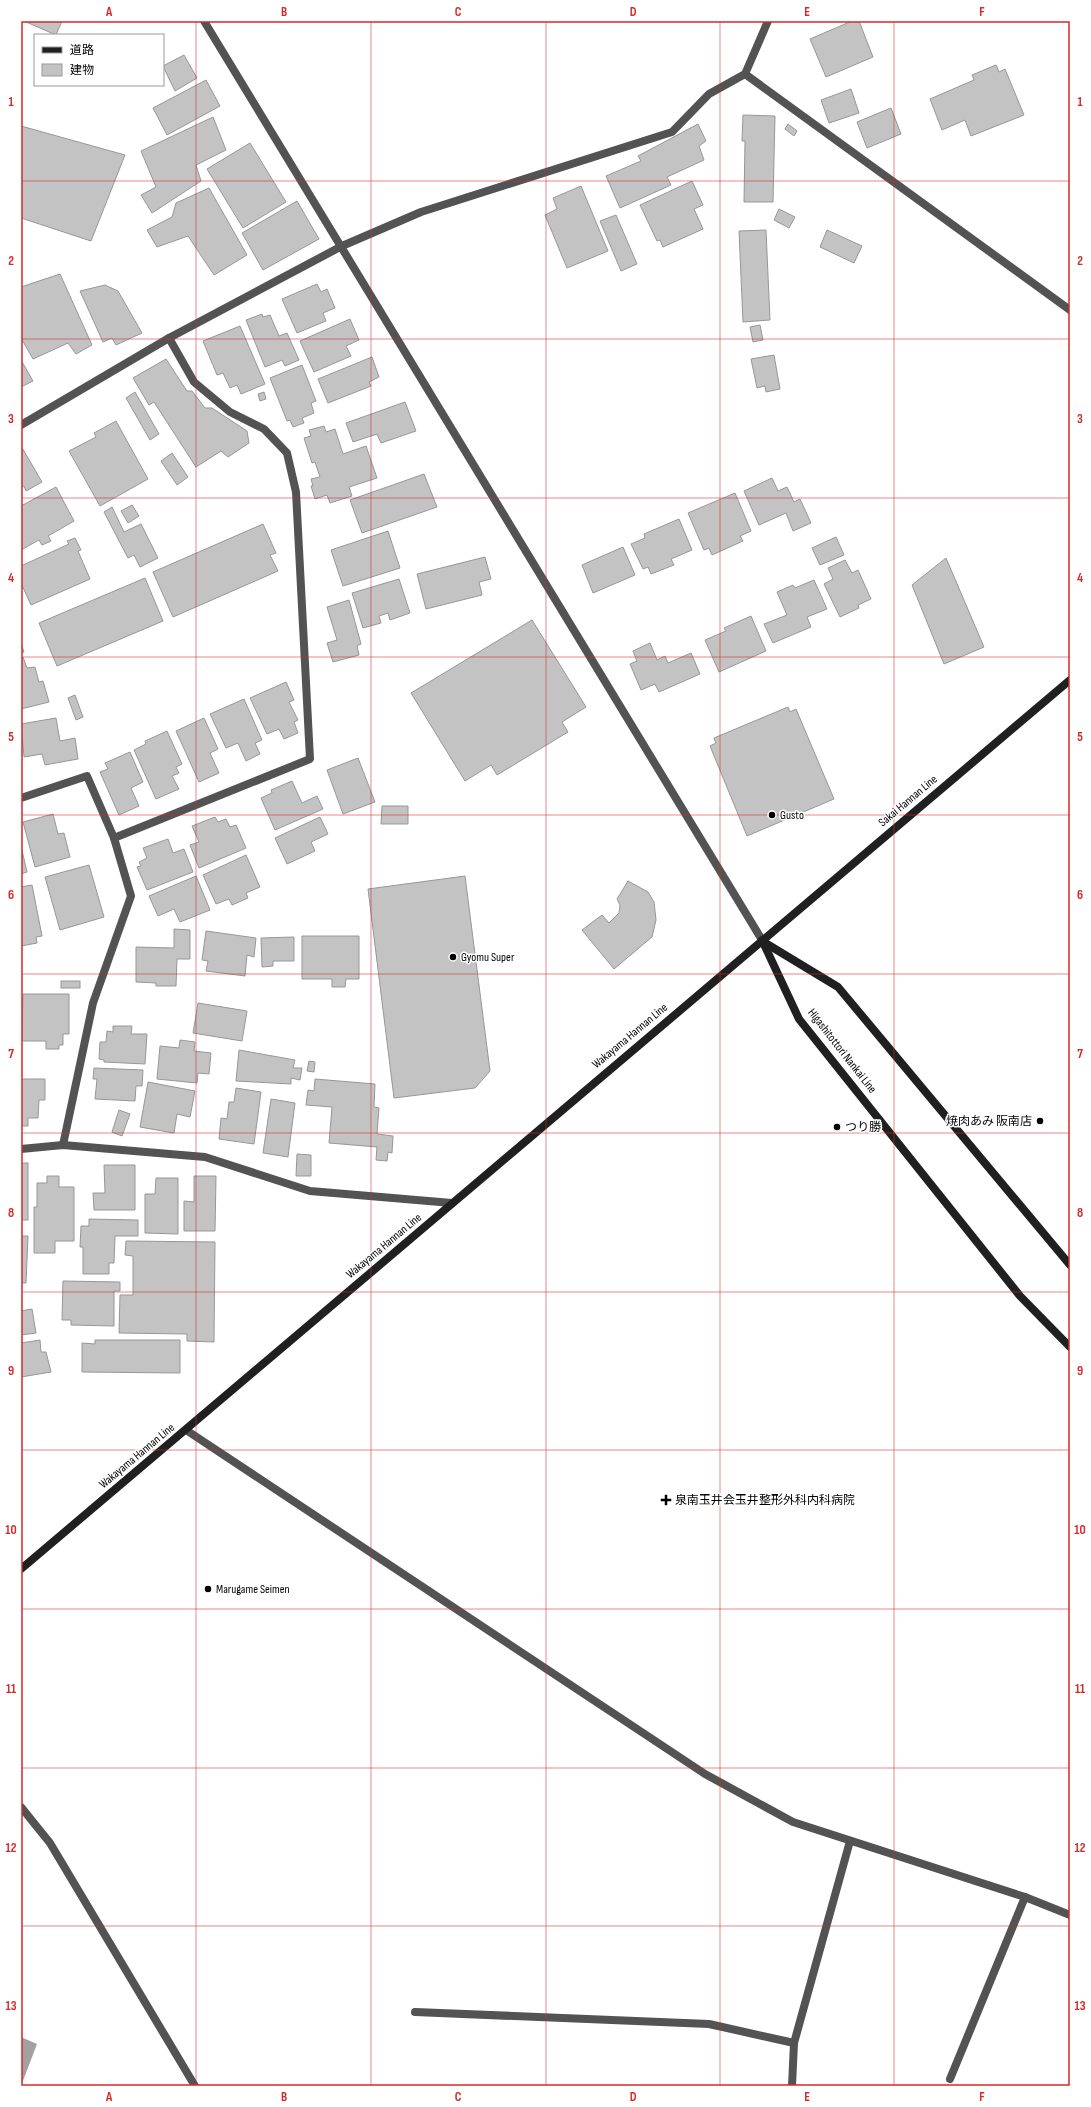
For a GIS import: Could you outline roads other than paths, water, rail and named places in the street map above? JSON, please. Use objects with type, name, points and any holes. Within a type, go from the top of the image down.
[{"type":"main road","name":"Sakai Hannan Line","points":[[762,940],[1070,680]]},
{"type":"main road","name":"Wakayama Hannan Line","points":[[21,1569],[762,940]]},
{"type":"main road","points":[[762,940],[838,987],[1070,1265]]},
{"type":"main road","name":"Higashitottori Nankai Line","points":[[762,940],[799,1019],[1020,1296],[1070,1347]]},
{"type":"street","points":[[204,21],[762,940]]},
{"type":"street","points":[[21,425],[169,338],[342,246],[421,212],[672,132],[709,94],[745,74],[768,21]]},
{"type":"street","points":[[745,74],[1070,310]]},
{"type":"street","points":[[114,838],[310,759],[296,492],[287,452],[264,429],[230,412],[194,382],[169,338]]},
{"type":"street","points":[[21,798],[87,776],[114,838],[131,896],[93,1003],[63,1145]]},
{"type":"street","points":[[21,1149],[63,1145],[205,1157],[310,1190],[452,1203]]},
{"type":"street","points":[[186,1430],[705,1774],[793,1822],[1025,1897],[1070,1915]]},
{"type":"street","points":[[21,1807],[50,1842],[195,2086]]},
{"type":"street","points":[[792,2086],[794,2043],[850,1841]]},
{"type":"street","points":[[950,2079],[1025,1897]]},
{"type":"street","points":[[415,2012],[709,2024],[794,2043]]},
{"type":"place","name":"Gusto","points":[[772,815]]},
{"type":"place","name":"Gyomu Super","points":[[453,957]]},
{"type":"place","name":"焼肉あみ 阪南店","points":[[1040,1121]]},
{"type":"place","name":"つり勝","points":[[837,1127]]},
{"type":"place","name":"泉南玉井会玉井整形外科内科病院","points":[[666,1500]]},
{"type":"place","name":"Marugame Seimen","points":[[208,1589]]}]
